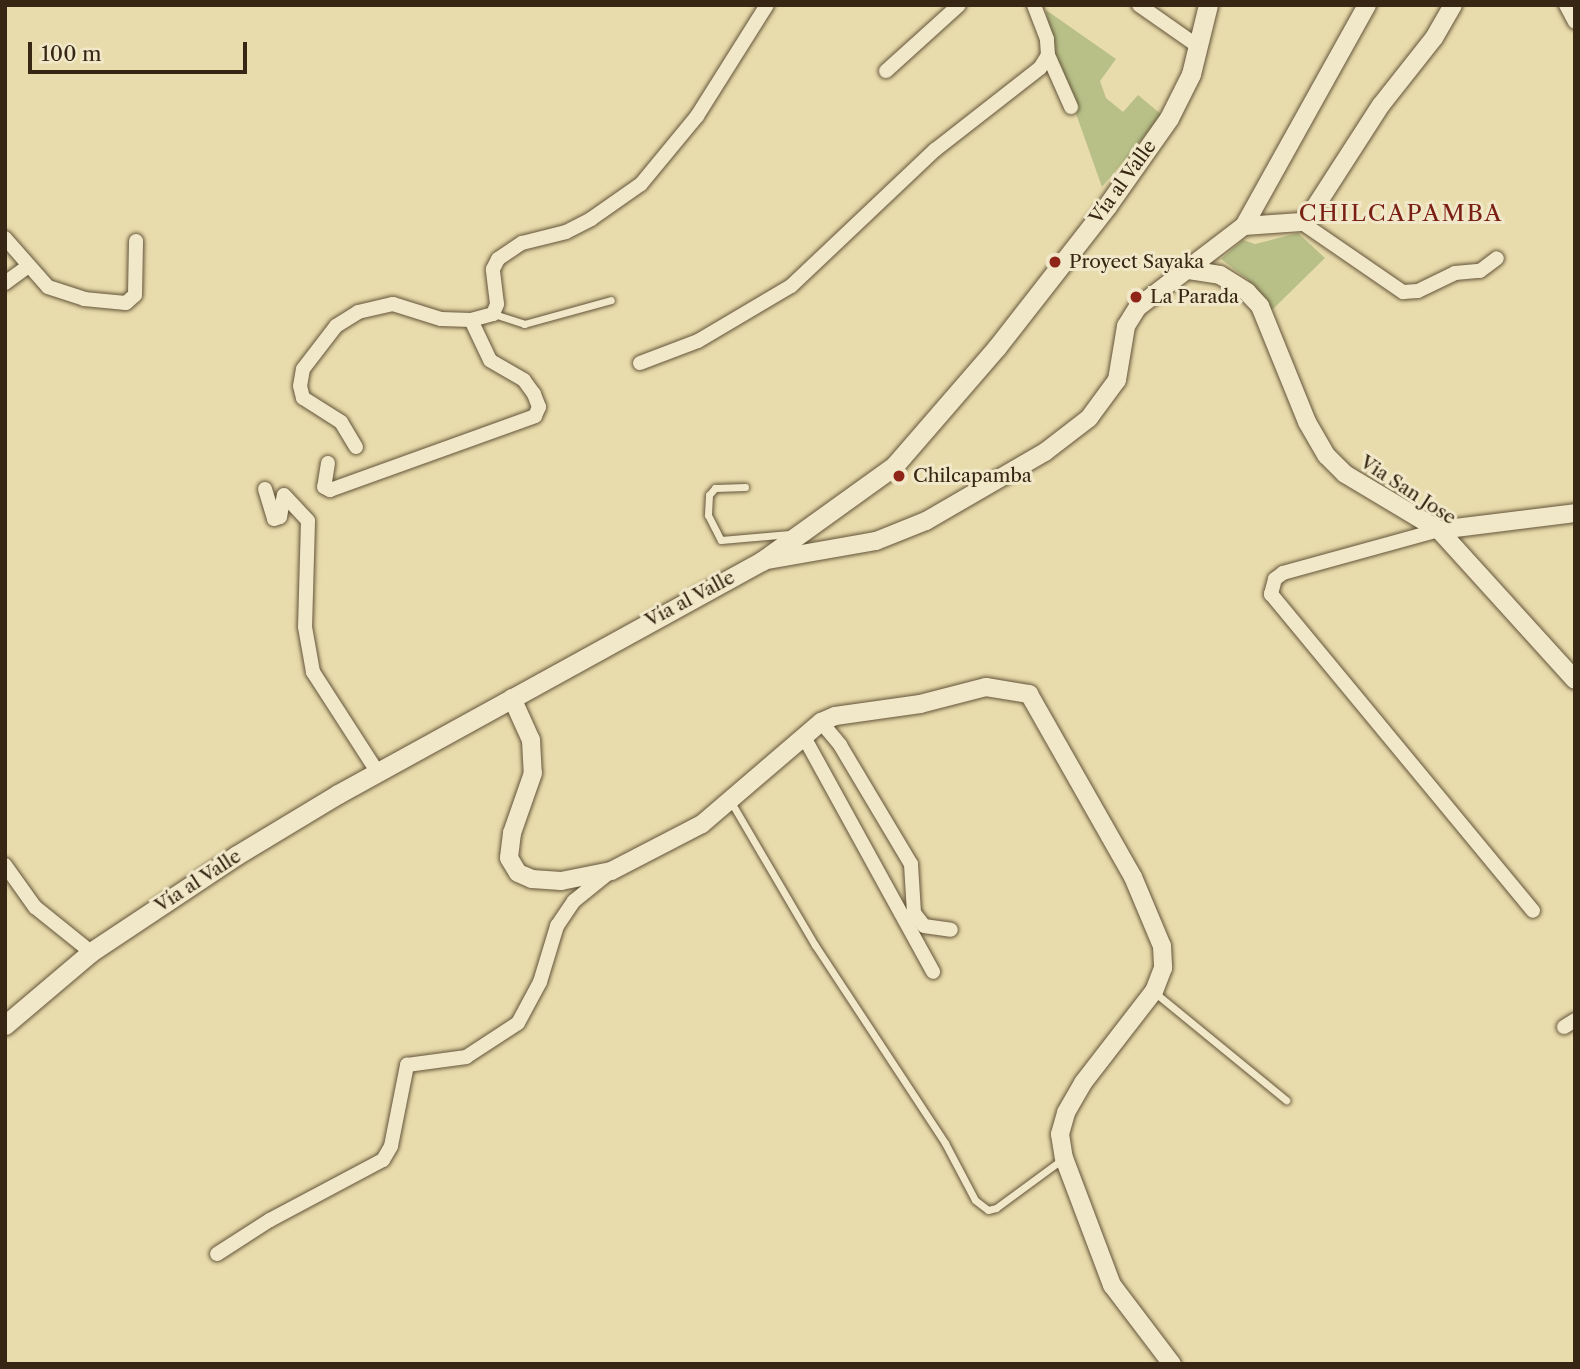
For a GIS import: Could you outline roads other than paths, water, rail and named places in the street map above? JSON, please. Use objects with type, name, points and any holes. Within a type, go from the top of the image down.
[{"type":"main road","name":"Vía al Valle","points":[[5,1025],[92,953],[237,855],[378,773],[762,561],[805,533],[894,466],[997,347],[1107,206],[1169,118],[1199,47],[1208,5]]},
{"type":"street","points":[[356,447],[341,422],[303,398],[300,386],[303,369],[330,332],[358,312],[384,305],[424,316],[471,320],[493,314],[497,304],[493,269],[498,259],[522,243],[566,232],[592,219],[641,184],[697,116],[767,5]]},
{"type":"street","points":[[886,71],[959,5]]},
{"type":"street","points":[[1034,5],[1043,24],[1048,55],[1071,107]]},
{"type":"street","points":[[1139,5],[1199,47]]},
{"type":"street","points":[[762,561],[819,554],[876,541],[926,521],[1045,452],[1089,418],[1110,393],[1126,326],[1138,307],[1244,226],[1367,5]]},
{"type":"street","points":[[1301,222],[1453,5]]},
{"type":"street","points":[[1566,5],[1575,22]]},
{"type":"street","points":[[640,363],[698,341],[791,286],[934,150],[1040,68],[1048,55]]},
{"type":"street","points":[[1244,226],[1301,222],[1393,289],[1403,292],[1418,291],[1455,272],[1480,271],[1497,258]]},
{"type":"street","points":[[5,238],[27,267],[48,287],[84,299],[126,303],[135,295],[136,241]]},
{"type":"street","points":[[5,283],[27,267]]},
{"type":"street","name":"Via San Jose","points":[[1189,270],[1220,275],[1260,306],[1307,422],[1327,456],[1345,474],[1439,530],[1575,680]]},
{"type":"street","points":[[328,463],[324,487],[330,490],[536,416],[539,407],[534,394],[524,380],[490,360],[471,320]]},
{"type":"street","points":[[265,489],[274,519],[280,517],[284,495],[308,521],[305,626],[313,672],[378,773]]},
{"type":"street","points":[[1533,911],[1271,594],[1275,579],[1283,573],[1439,530],[1575,513]]},
{"type":"street","points":[[217,1254],[270,1220],[383,1160],[391,1146],[407,1065],[466,1057],[518,1023],[540,982],[557,926],[574,901],[611,871],[702,824],[821,722],[986,687],[1029,694],[1133,877],[1162,946],[1163,968],[1153,991],[1083,1083],[1066,1113],[1060,1134],[1064,1158],[1112,1284],[1171,1364]]},
{"type":"street","points":[[512,698],[531,740],[533,773],[512,833],[509,858],[517,873],[532,879],[561,881],[611,871]]},
{"type":"street","points":[[821,722],[840,745],[911,864],[914,914],[924,926],[951,930]]},
{"type":"street","points":[[804,737],[933,972]]},
{"type":"street","points":[[5,864],[35,907],[92,953]]},
{"type":"lane","points":[[493,314],[524,324],[611,300]]},
{"type":"lane","points":[[745,487],[715,488],[709,495],[708,515],[721,540],[805,533]]},
{"type":"lane","points":[[730,800],[815,944],[945,1143],[975,1200],[988,1210],[996,1208],[1064,1158]]},
{"type":"lane","points":[[1153,991],[1286,1100]]},
{"type":"place","name":"Proyect Sayaka","points":[[1055,262]]},
{"type":"place","name":"La Parada","points":[[1136,297]]},
{"type":"place","name":"Chilcapamba","points":[[899,476]]},
{"type":"district","name":"CHILCAPAMBA","points":[[1401,213]]}]
